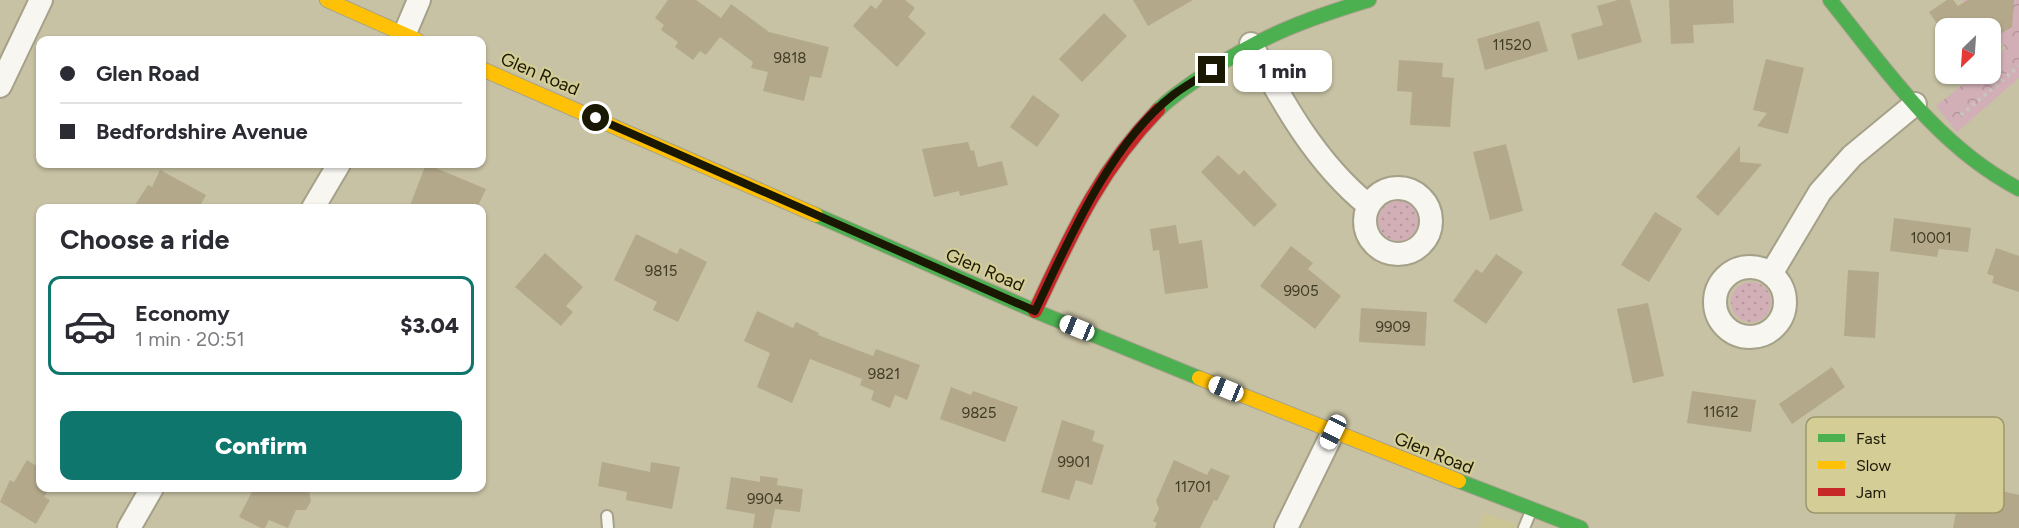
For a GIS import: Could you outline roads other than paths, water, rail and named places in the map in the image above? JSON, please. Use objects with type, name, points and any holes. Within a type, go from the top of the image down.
[{"type":"main road","points":[[327,0],[402,36]]},
{"type":"main road","points":[[1035,311],[1084,207],[1131,138],[1172,96],[1251,44],[1309,18],[1369,0]]},
{"type":"main road","points":[[1830,0],[1940,133],[1992,174],[2019,189]]},
{"type":"main road","name":"Glen Road","points":[[486,71],[1035,311],[1531,511],[1581,528]]},
{"type":"street","points":[[0,86],[41,0]]},
{"type":"street","points":[[409,36],[419,0]]},
{"type":"street","points":[[1251,44],[1288,112],[1341,183],[1368,205]]},
{"type":"street","points":[[1771,274],[1820,192],[1852,156],[1915,104]]},
{"type":"street","points":[[315,204],[337,168]]},
{"type":"street","points":[[1286,528],[1333,432]]},
{"type":"street","points":[[129,528],[150,492]]},
{"type":"lane","points":[[1524,528],[1531,511]]},
{"type":"lane","points":[[607,516],[608,528]]}]
